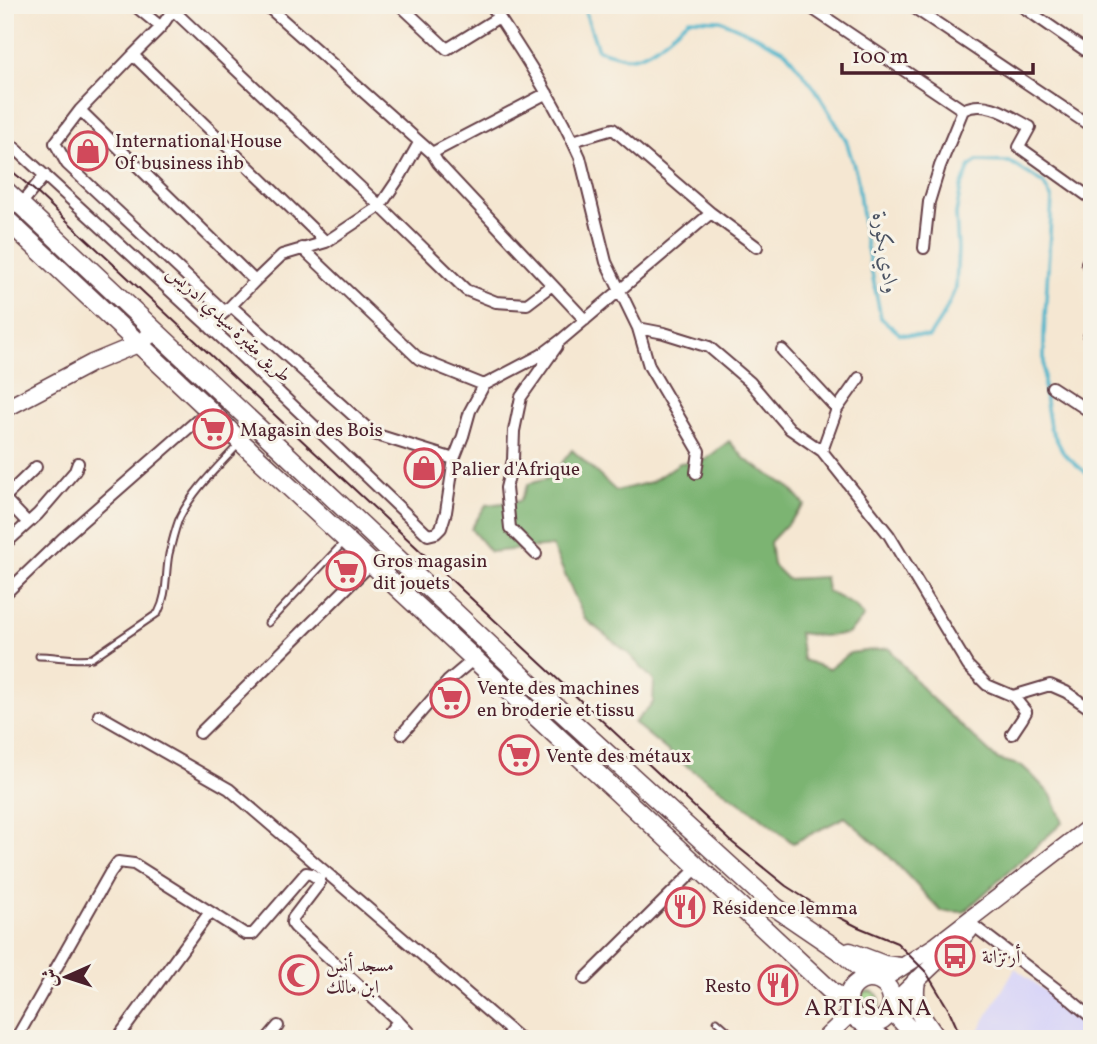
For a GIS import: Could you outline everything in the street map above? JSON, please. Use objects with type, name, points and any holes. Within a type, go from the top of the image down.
[{"type":"main road","points":[[5,190],[574,724],[775,907],[850,958],[888,988],[892,1006],[918,1039]]},
{"type":"main road","points":[[9,227],[209,410],[881,1039]]},
{"type":"main road","points":[[5,409],[92,363],[138,344],[156,331]]},
{"type":"main road","points":[[853,1012],[851,990],[855,985],[866,979],[876,980],[935,946],[1092,825]]},
{"type":"main road","points":[[853,1012],[869,1023],[886,1017],[892,1006],[916,981],[974,926],[1092,835]]},
{"type":"main road","points":[[832,946],[876,963],[900,967]]},
{"type":"main road","points":[[916,981],[917,1009],[937,1039]]},
{"type":"main road","points":[[824,1039],[853,1012]]},
{"type":"street","points":[[134,5],[161,27]]},
{"type":"street","points":[[266,5],[432,153],[438,163],[584,320]]},
{"type":"street","points":[[400,5],[447,49],[499,17]]},
{"type":"street","points":[[491,5],[547,93],[573,141],[580,157],[606,262],[638,328],[649,366],[699,451],[696,472]]},
{"type":"street","points":[[807,5],[963,110]]},
{"type":"street","points":[[910,5],[1092,127]]},
{"type":"street","points":[[1020,5],[1032,10],[1092,55]]},
{"type":"street","points":[[552,285],[527,304],[496,302],[466,290],[174,7],[161,27],[80,110],[55,143],[67,164],[228,309],[374,434],[454,459],[470,411],[484,385],[541,355],[561,340],[711,212]]},
{"type":"street","points":[[133,55],[326,242]]},
{"type":"street","points":[[432,153],[547,93]]},
{"type":"street","points":[[924,248],[929,202],[940,166],[963,110],[968,108],[996,108],[1030,127],[1019,147],[1092,199]]},
{"type":"street","points":[[80,110],[255,281]]},
{"type":"street","points":[[573,141],[613,129],[757,247]]},
{"type":"street","name":"طريق مقبرة سيدي ادريس","points":[[5,139],[208,326],[428,535],[436,533],[444,520],[454,459]]},
{"type":"street","points":[[208,326],[282,255],[326,242],[380,206],[419,144]]},
{"type":"street","points":[[21,204],[47,177],[67,164]]},
{"type":"street","points":[[302,248],[419,359],[484,385]]},
{"type":"street","points":[[1092,254],[1087,263],[1092,267]]},
{"type":"street","points":[[638,328],[709,347],[750,382],[790,429],[822,451],[889,535],[968,666],[987,685],[1013,696],[1026,712],[1012,734]]},
{"type":"street","points":[[536,554],[510,528],[506,488],[522,397],[561,340]]},
{"type":"street","points":[[782,350],[837,410]]},
{"type":"street","points":[[822,451],[837,410],[859,378]]},
{"type":"street","points":[[1052,387],[1092,412]]},
{"type":"street","points":[[5,594],[62,539],[209,410]]},
{"type":"street","points":[[5,544],[75,471],[78,463]]},
{"type":"street","points":[[28,523],[5,498],[36,467]]},
{"type":"street","points":[[200,733],[372,563]]},
{"type":"street","points":[[402,734],[448,681],[474,659]]},
{"type":"street","points":[[1013,696],[1050,685],[1066,692],[1092,710]]},
{"type":"street","points":[[99,716],[229,789],[520,1039]]},
{"type":"street","points":[[16,1039],[118,862],[134,864],[245,934],[253,934],[297,882],[306,873],[312,874],[320,880],[319,884],[293,918],[295,928],[414,1038]]},
{"type":"street","points":[[585,979],[697,867]]},
{"type":"street","points":[[117,1039],[210,912]]},
{"type":"street","points":[[974,926],[1092,1018]]},
{"type":"street","points":[[384,1039],[398,1021]]},
{"type":"street","points":[[267,1039],[278,1026]]},
{"type":"lane","points":[[39,656],[81,660],[92,658],[158,613],[164,603],[169,557],[179,518],[202,485],[241,442]]},
{"type":"lane","points":[[268,623],[347,539]]},
{"type":"lane","points":[[717,1021],[737,1039]]},
{"type":"shaded area","points":[[1015,968],[1092,1027],[1092,1039],[982,1039],[978,1032]]},
{"type":"green space","points":[[729,441],[746,460],[789,487],[805,505],[770,542],[773,565],[787,579],[825,577],[827,591],[855,606],[864,617],[848,634],[822,636],[799,633],[803,660],[829,669],[850,653],[889,648],[927,694],[997,759],[1022,766],[1051,795],[1063,822],[964,912],[941,911],[889,856],[845,817],[793,843],[757,814],[681,762],[634,723],[653,703],[654,681],[628,653],[585,619],[552,546],[490,552],[471,529],[486,505],[520,501],[528,484],[550,478],[572,450],[616,491],[651,482],[680,463],[705,460]]},
{"type":"green space","points":[[869,991],[877,994],[880,1002],[877,1010],[869,1013],[861,1010],[858,1002],[861,994]]},
{"type":"waterway","name":"وادي بكورة","points":[[583,5],[598,50],[619,56],[634,57],[651,50],[689,19],[720,20],[786,52],[816,90],[846,140],[857,176],[865,238],[881,318],[900,334],[929,337],[944,314],[956,287],[956,214],[961,187],[970,166],[977,161],[1010,162],[1043,183],[1052,199],[1044,334],[1044,390],[1050,427],[1064,454],[1092,478]]},
{"type":"tram line","points":[[5,165],[733,843],[786,886],[819,907],[897,943],[926,972],[949,1010],[962,1039]]},
{"type":"place","name":"International House Of business ihb","points":[[88,151]]},
{"type":"place","name":"Magasin des Bois","points":[[213,429]]},
{"type":"place","name":"Palier d'Afrique","points":[[424,468]]},
{"type":"place","name":"Gros magasin dit jouets","points":[[346,571]]},
{"type":"place","name":"Vente des machines en broderie et tissu","points":[[450,698]]},
{"type":"place","name":"Vente des métaux","points":[[519,755]]},
{"type":"place","name":"Résidence lemma","points":[[685,907]]},
{"type":"place","name":"أرتزانة","points":[[955,956]]},
{"type":"place","name":"مسجد أنس ابن مالك","points":[[299,975]]},
{"type":"place","name":"Resto","points":[[778,985]]},
{"type":"district","name":"ARTISANA","points":[[869,1007]]}]
